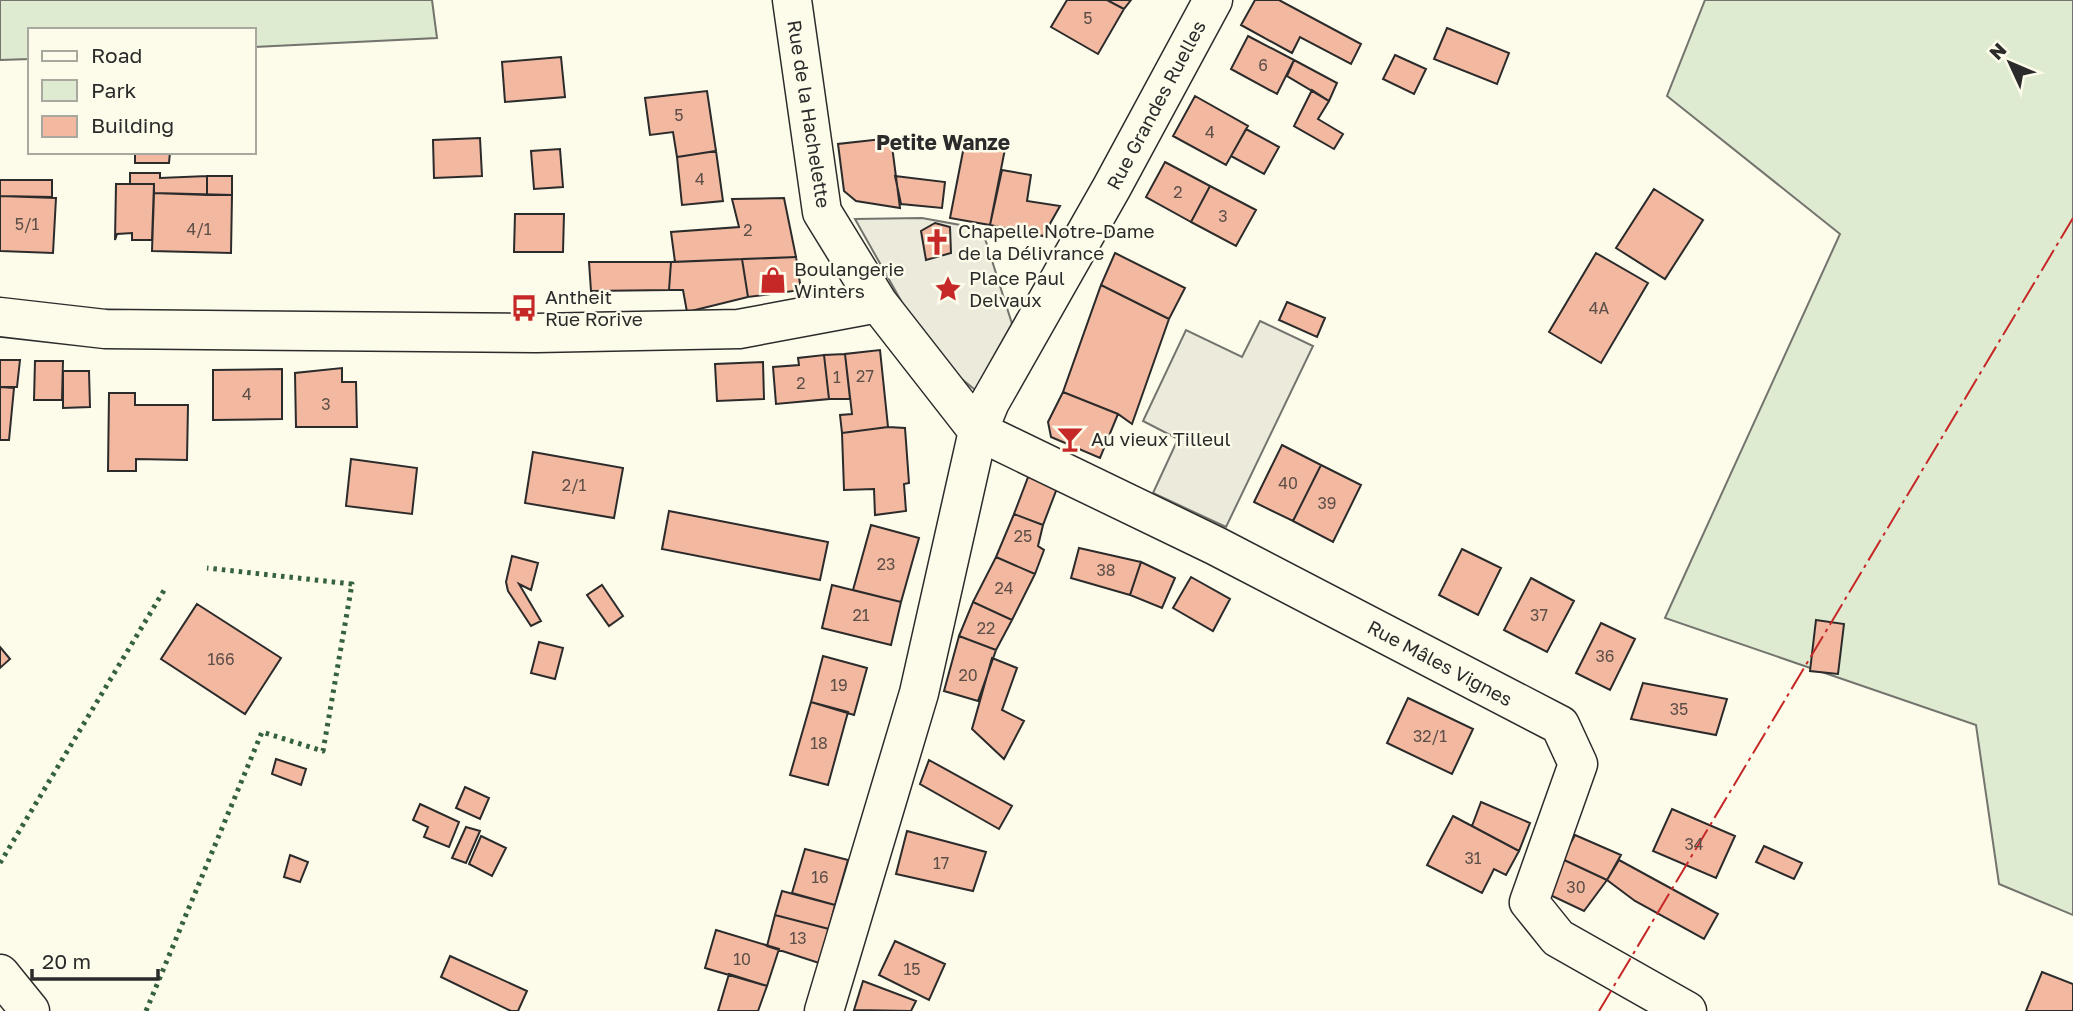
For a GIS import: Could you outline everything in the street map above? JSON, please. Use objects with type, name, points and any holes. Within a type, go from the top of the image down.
[{"type":"street","name":"Rue de la Hachelette","points":[[792,0],[822,212],[877,303],[978,430]]},
{"type":"street","name":"Rue Grandes Ruelles","points":[[824,1011],[919,693],[978,430],[990,402],[1112,187],[1213,0]]},
{"type":"street","points":[[0,317],[105,329],[550,332],[739,329],[877,303]]},
{"type":"street","name":"Rue Mâles Vignes","points":[[978,430],[1216,546],[1560,725],[1578,764],[1530,902],[1558,938],[1687,1011]]},
{"type":"street","points":[[0,974],[30,1011]]},
{"type":"green space","points":[[0,0],[432,0],[437,38],[256,47],[256,28],[28,28],[28,59],[0,60]]},
{"type":"green space","points":[[1705,0],[2073,0],[2073,915],[1999,884],[1976,725],[1665,618],[1840,234],[1667,96]]},
{"type":"shaded area","name":"Place Paul Delvaux","points":[[922,218],[982,229],[1020,349],[990,402],[931,354],[855,219]]},
{"type":"shaded area","points":[[1260,321],[1313,346],[1226,527],[1153,493],[1178,439],[1143,421],[1186,330],[1242,357]]},
{"type":"building","points":[[1067,0],[1107,0],[1124,9],[1098,54],[1051,27]]},
{"type":"building","points":[[1107,0],[1131,0],[1124,9]]},
{"type":"building","points":[[1255,0],[1279,0],[1361,44],[1351,64],[1300,37],[1292,53],[1241,25]]},
{"type":"building","points":[[1447,28],[1509,53],[1497,84],[1434,59]]},
{"type":"building","points":[[1248,36],[1294,60],[1277,94],[1231,69]]},
{"type":"building","points":[[1395,55],[1426,69],[1414,94],[1383,79]]},
{"type":"building","points":[[561,57],[565,97],[505,102],[502,62]]},
{"type":"building","points":[[1294,60],[1337,83],[1329,101],[1287,76]]},
{"type":"building","points":[[1312,90],[1329,101],[1318,119],[1343,134],[1334,149],[1294,126]]},
{"type":"building","points":[[707,91],[716,151],[677,157],[673,132],[650,135],[645,98]]},
{"type":"building","points":[[1195,96],[1248,126],[1226,165],[1173,136]]},
{"type":"building","points":[[1246,129],[1279,147],[1264,174],[1231,156]]},
{"type":"building","points":[[480,138],[482,176],[434,178],[433,140]]},
{"type":"building","points":[[891,138],[900,208],[856,201],[844,191],[838,144]]},
{"type":"building","points":[[965,141],[1005,149],[990,225],[950,218]]},
{"type":"building","points":[[560,149],[563,187],[534,189],[531,151]]},
{"type":"building","points":[[716,151],[723,201],[682,205],[677,157]]},
{"type":"building","points":[[135,154],[170,154],[169,163],[135,163]]},
{"type":"building","points":[[1165,162],[1210,186],[1191,222],[1146,197]]},
{"type":"building","points":[[1002,170],[1031,175],[1027,201],[1060,206],[1043,236],[990,225]]},
{"type":"building","points":[[130,173],[160,173],[160,178],[207,176],[207,195],[154,193],[154,184],[130,184]]},
{"type":"building","points":[[207,176],[232,176],[232,195],[207,195]]},
{"type":"building","points":[[895,176],[945,182],[942,208],[901,204]]},
{"type":"building","points":[[0,180],[52,180],[52,197],[0,196]]},
{"type":"building","points":[[116,184],[154,184],[152,240],[132,240],[132,233],[117,234],[115,240]]},
{"type":"building","points":[[1210,186],[1256,210],[1236,246],[1191,222]]},
{"type":"building","points":[[1654,189],[1703,220],[1665,279],[1616,248]]},
{"type":"building","points":[[154,193],[232,195],[231,253],[152,251]]},
{"type":"building","points":[[0,196],[56,198],[53,253],[0,251]]},
{"type":"building","points":[[784,198],[796,257],[675,262],[671,232],[739,227],[732,199]]},
{"type":"building","points":[[515,214],[564,214],[563,252],[514,252]]},
{"type":"building","name":"Chapelle Notre-Dame de la Délivrance","points":[[935,223],[950,227],[951,253],[926,260],[921,231]]},
{"type":"building","points":[[1115,253],[1185,288],[1169,319],[1101,285]]},
{"type":"building","points":[[1596,253],[1648,283],[1601,363],[1549,332]]},
{"type":"building","points":[[796,257],[801,290],[748,297],[742,259]]},
{"type":"building","points":[[742,259],[748,297],[687,312],[683,290],[669,290],[671,262]]},
{"type":"building","points":[[589,262],[671,262],[669,290],[591,291]]},
{"type":"building","points":[[1101,285],[1169,319],[1132,424],[1118,414],[1063,392]]},
{"type":"building","points":[[1287,302],[1325,318],[1317,337],[1279,320]]},
{"type":"building","points":[[880,350],[888,427],[842,433],[840,415],[852,414],[845,354]]},
{"type":"building","points":[[845,354],[850,399],[829,399],[824,355]]},
{"type":"building","points":[[824,355],[829,399],[776,404],[773,367],[799,365],[798,358]]},
{"type":"building","points":[[0,360],[20,360],[17,387],[0,387]]},
{"type":"building","points":[[35,361],[63,361],[62,400],[34,400]]},
{"type":"building","points":[[763,362],[764,399],[717,401],[715,364]]},
{"type":"building","points":[[342,368],[342,382],[356,382],[357,427],[296,427],[295,373]]},
{"type":"building","points":[[282,369],[282,419],[213,420],[213,370]]},
{"type":"building","points":[[63,371],[89,371],[90,407],[63,408]]},
{"type":"building","points":[[0,387],[14,388],[9,440],[0,440]]},
{"type":"building","points":[[1063,392],[1118,414],[1100,458],[1051,437],[1048,422]]},
{"type":"building","points":[[109,393],[135,393],[135,405],[188,405],[187,460],[136,459],[136,471],[108,471]]},
{"type":"building","points":[[888,427],[905,428],[909,483],[904,484],[906,511],[875,515],[874,489],[844,490],[842,433]]},
{"type":"building","points":[[1282,445],[1321,465],[1293,521],[1254,502]]},
{"type":"building","points":[[533,452],[623,468],[614,518],[525,503]]},
{"type":"building","points":[[351,459],[417,468],[412,514],[346,506]]},
{"type":"building","points":[[1321,465],[1361,485],[1333,542],[1293,521]]},
{"type":"building","points":[[1030,472],[1059,483],[1043,525],[1014,514]]},
{"type":"building","points":[[669,511],[828,542],[820,580],[662,549]]},
{"type":"building","points":[[1014,514],[1043,525],[1038,546],[1044,550],[1035,574],[996,557]]},
{"type":"building","points":[[871,525],[919,538],[901,602],[853,590]]},
{"type":"building","points":[[1079,548],[1141,562],[1130,595],[1071,578]]},
{"type":"building","points":[[1462,549],[1501,568],[1478,615],[1439,595]]},
{"type":"building","points":[[512,556],[538,563],[531,590],[519,584],[541,621],[531,626],[508,591],[506,582]]},
{"type":"building","points":[[996,557],[1035,574],[1012,620],[973,602]]},
{"type":"building","points":[[1141,562],[1175,578],[1162,608],[1130,595]]},
{"type":"building","points":[[1191,577],[1230,599],[1213,631],[1173,608]]},
{"type":"building","points":[[1531,578],[1574,601],[1547,652],[1504,630]]},
{"type":"building","points":[[602,585],[623,616],[609,626],[587,595]]},
{"type":"building","points":[[832,585],[901,602],[891,645],[822,628]]},
{"type":"building","points":[[973,602],[1012,620],[996,650],[959,636]]},
{"type":"building","points":[[197,604],[281,658],[245,714],[161,659]]},
{"type":"building","points":[[1816,620],[1844,624],[1838,674],[1810,671]]},
{"type":"building","points":[[1601,623],[1635,639],[1610,690],[1576,673]]},
{"type":"building","points":[[959,636],[996,650],[978,701],[944,691]]},
{"type":"building","points":[[539,642],[563,648],[555,679],[531,673]]},
{"type":"building","points":[[0,647],[10,659],[0,668]]},
{"type":"building","points":[[823,656],[867,668],[854,715],[811,702]]},
{"type":"building","points":[[992,658],[1017,668],[1002,710],[1024,721],[1004,759],[972,729]]},
{"type":"building","points":[[1643,683],[1727,699],[1716,735],[1631,719]]},
{"type":"building","points":[[1408,698],[1473,729],[1452,774],[1387,743]]},
{"type":"building","points":[[811,702],[848,712],[828,785],[790,775]]},
{"type":"building","points":[[276,759],[306,769],[301,785],[272,774]]},
{"type":"building","points":[[929,760],[1012,806],[999,829],[920,784]]},
{"type":"building","points":[[465,787],[489,798],[480,819],[456,808]]},
{"type":"building","points":[[1481,802],[1530,823],[1519,851],[1472,826]]},
{"type":"building","points":[[420,804],[459,822],[449,847],[424,837],[428,827],[413,820]]},
{"type":"building","points":[[1672,809],[1735,836],[1716,878],[1653,851]]},
{"type":"building","points":[[1453,816],[1519,851],[1506,875],[1494,869],[1482,893],[1427,865]]},
{"type":"building","points":[[466,827],[480,831],[466,863],[452,858]]},
{"type":"building","points":[[907,831],[986,852],[973,891],[896,874]]},
{"type":"building","points":[[1575,835],[1621,855],[1607,880],[1562,859]]},
{"type":"building","points":[[481,836],[506,848],[492,876],[469,864]]},
{"type":"building","points":[[1764,846],[1802,863],[1794,879],[1756,862]]},
{"type":"building","points":[[805,849],[848,860],[835,905],[792,893]]},
{"type":"building","points":[[290,855],[308,862],[300,882],[284,877]]},
{"type":"building","points":[[1562,859],[1607,880],[1584,911],[1548,894]]},
{"type":"building","points":[[1619,860],[1718,914],[1704,939],[1635,901],[1607,880]]},
{"type":"building","points":[[782,891],[835,905],[829,929],[775,915]]},
{"type":"building","points":[[775,915],[829,929],[819,963],[767,946]]},
{"type":"building","points":[[716,930],[779,949],[767,986],[705,968]]},
{"type":"building","points":[[895,941],[945,964],[929,1000],[879,975]]},
{"type":"building","points":[[450,956],[527,991],[518,1011],[511,1011],[441,977]]},
{"type":"building","points":[[2042,972],[2073,984],[2073,1011],[2026,1011]]},
{"type":"building","points":[[729,974],[767,986],[758,1011],[718,1011]]},
{"type":"building","points":[[863,981],[916,1001],[911,1011],[854,1010]]},
{"type":"hedge","points":[[146,1011],[262,732],[323,751],[352,584],[207,568]]},
{"type":"hedge","points":[[0,863],[166,587]]},
{"type":"power","points":[[1599,1011],[2073,218]]},
{"type":"place","name":"Chapelle Notre-Dame de la Délivrance","points":[[937,242]]},
{"type":"place","name":"Boulangerie Winters","points":[[773,280]]},
{"type":"place","name":"Place Paul Delvaux","points":[[948,289]]},
{"type":"place","name":"Antheit Rue Rorive","points":[[524,308]]},
{"type":"place","name":"Au vieux Tilleul","points":[[1070,439]]},
{"type":"district","name":"Petite Wanze","points":[[943,143]]}]
